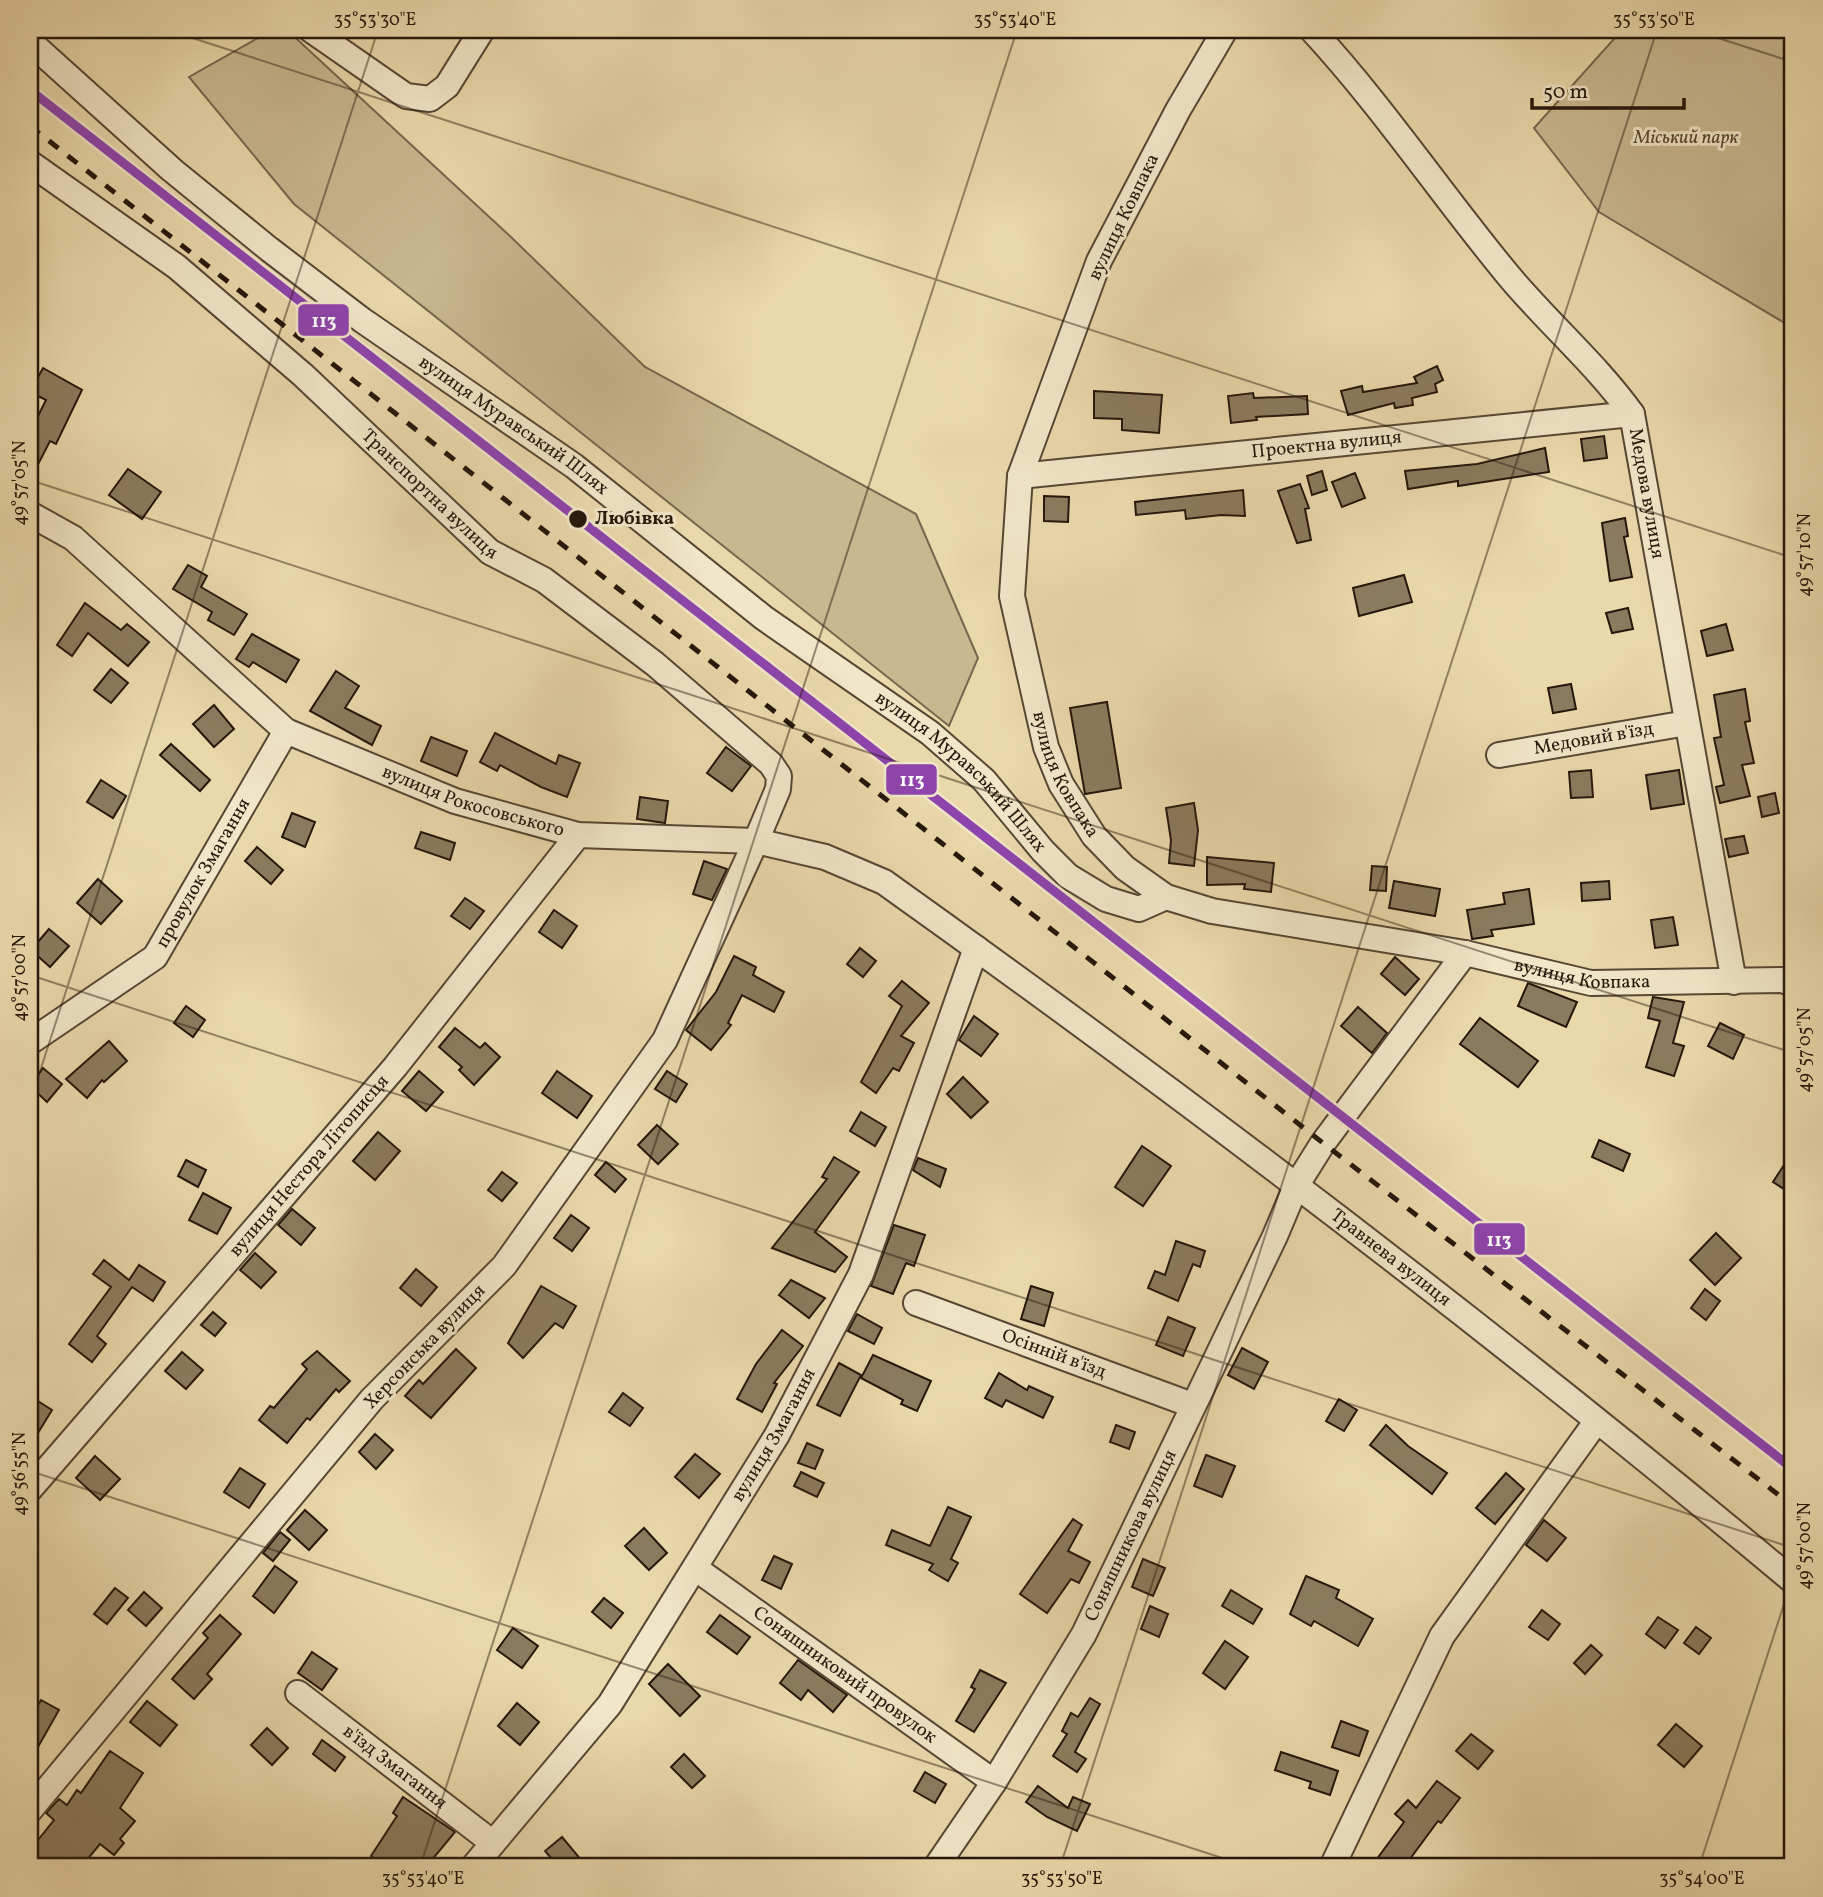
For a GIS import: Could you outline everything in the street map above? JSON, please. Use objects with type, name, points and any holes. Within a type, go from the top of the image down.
[{"type":"street","points":[[311,30],[406,96],[430,99],[447,86],[482,30]]},
{"type":"street","name":"вулиця Ковпака","points":[[1225,30],[1178,110],[1099,261],[1020,476],[1012,596],[1046,747],[1062,784],[1094,836],[1125,867],[1166,897],[1212,911],[1465,953],[1591,983],[1782,980],[1793,984]]},
{"type":"street","name":"Медова вулиця","points":[[1312,30],[1417,155],[1460,217],[1530,301],[1614,389],[1632,414],[1734,982]]},
{"type":"street","name":"вулиця Муравський Шлях","points":[[30,42],[163,162],[269,249],[362,320],[575,466],[764,618],[930,733],[984,780],[1044,852],[1068,876],[1106,899],[1139,909],[1166,897]]},
{"type":"street","name":"Транспортна вулиця","points":[[30,163],[177,267],[303,376],[490,552],[544,580],[654,664],[771,764],[779,776],[778,789],[756,841]]},
{"type":"street","name":"Проектна вулиця","points":[[1020,476],[1632,414]]},
{"type":"street","name":"вулиця Рокосовського","points":[[30,514],[73,538],[286,730],[455,802],[578,835],[756,841],[825,857],[884,882],[976,948]]},
{"type":"street","name":"Медовий в'їзд","points":[[1499,755],[1687,723]]},
{"type":"street","name":"провулок Змагання","points":[[30,1042],[155,957],[286,730]]},
{"type":"street","name":"вулиця Нестора Літописця","points":[[30,1489],[394,1067],[578,835]]},
{"type":"street","name":"Херсонська вулиця","points":[[30,1811],[372,1399],[504,1266],[665,1040],[756,841]]},
{"type":"street","name":"Травнева вулиця","points":[[976,948],[1296,1186],[1674,1481],[1793,1581]]},
{"type":"street","name":"вулиця Змагання","points":[[473,1867],[610,1704],[777,1435],[860,1273],[976,948]]},
{"type":"street","name":"Соняшникова вулиця","points":[[936,1867],[994,1782],[1084,1634],[1275,1236],[1296,1186],[1323,1143],[1465,953]]},
{"type":"street","name":"Осінній в'їзд","points":[[916,1303],[1192,1405]]},
{"type":"street","points":[[1332,1867],[1442,1636],[1596,1422]]},
{"type":"street","name":"Соняшниковий провулок","points":[[695,1568],[994,1782]]},
{"type":"street","name":"в'їзд Змагання","points":[[298,1693],[493,1843]]},
{"type":"green space","points":[[272,30],[287,30],[512,238],[645,367],[916,514],[978,658],[949,726],[294,204],[189,77]]},
{"type":"green space","name":"Міський парк","points":[[1622,30],[1793,30],[1793,328],[1599,212],[1534,128]]},
{"type":"building","points":[[1437,366],[1443,380],[1435,384],[1437,392],[1412,398],[1413,405],[1395,408],[1394,403],[1348,415],[1341,391],[1362,386],[1363,392],[1417,383],[1414,377]]},
{"type":"building","points":[[43,368],[82,390],[56,444],[50,441],[30,480],[30,432],[46,400],[30,392]]},
{"type":"building","points":[[1094,391],[1162,395],[1159,433],[1122,430],[1122,419],[1094,418]]},
{"type":"building","points":[[1253,393],[1254,398],[1307,396],[1308,414],[1256,417],[1257,420],[1231,423],[1228,396]]},
{"type":"building","points":[[1604,436],[1607,458],[1584,461],[1581,439]]},
{"type":"building","points":[[1545,448],[1549,472],[1458,486],[1458,481],[1408,489],[1405,471],[1477,464]]},
{"type":"building","points":[[128,469],[161,492],[142,519],[109,495]]},
{"type":"building","points":[[1322,471],[1327,490],[1312,495],[1307,476]]},
{"type":"building","points":[[1355,473],[1365,498],[1342,507],[1332,482]]},
{"type":"building","points":[[1300,484],[1309,508],[1305,509],[1311,540],[1297,543],[1278,491]]},
{"type":"building","points":[[1243,490],[1245,516],[1221,515],[1186,519],[1185,510],[1136,515],[1135,502]]},
{"type":"building","points":[[1044,496],[1069,497],[1068,522],[1044,521]]},
{"type":"building","points":[[1625,518],[1628,536],[1624,537],[1632,577],[1610,581],[1602,523]]},
{"type":"building","points":[[188,565],[207,576],[201,587],[247,614],[234,635],[208,620],[212,612],[173,589]]},
{"type":"building","points":[[1404,575],[1412,602],[1359,616],[1353,588]]},
{"type":"building","points":[[85,603],[121,630],[127,624],[149,642],[128,666],[88,633],[72,656],[57,645]]},
{"type":"building","points":[[1628,608],[1633,629],[1612,633],[1606,613]]},
{"type":"building","points":[[1726,624],[1733,650],[1707,656],[1701,631]]},
{"type":"building","points":[[252,634],[299,660],[286,682],[253,662],[249,667],[236,659]]},
{"type":"building","points":[[111,669],[128,683],[111,703],[94,690]]},
{"type":"building","points":[[336,671],[359,686],[345,708],[381,726],[372,745],[310,711]]},
{"type":"building","points":[[1571,684],[1576,709],[1553,713],[1548,688]]},
{"type":"building","points":[[1745,689],[1750,721],[1745,722],[1754,763],[1742,765],[1750,796],[1720,803],[1716,787],[1724,785],[1714,738],[1721,737],[1714,695]]},
{"type":"building","points":[[1107,702],[1121,788],[1085,794],[1070,708]]},
{"type":"building","points":[[214,705],[234,729],[214,747],[193,724]]},
{"type":"building","points":[[495,733],[556,764],[559,755],[580,763],[567,797],[541,787],[500,765],[497,771],[480,762]]},
{"type":"building","points":[[431,737],[467,751],[457,776],[421,761]]},
{"type":"building","points":[[171,744],[210,780],[200,791],[160,755]]},
{"type":"building","points":[[726,747],[751,766],[732,791],[707,773]]},
{"type":"building","points":[[1591,770],[1593,797],[1571,798],[1569,772]]},
{"type":"building","points":[[1679,770],[1684,804],[1651,809],[1646,775]]},
{"type":"building","points":[[101,780],[126,796],[113,818],[87,802]]},
{"type":"building","points":[[1775,793],[1779,813],[1762,817],[1758,797]]},
{"type":"building","points":[[640,797],[668,801],[665,823],[637,819]]},
{"type":"building","points":[[1194,803],[1198,830],[1194,866],[1169,863],[1171,840],[1166,808]]},
{"type":"building","points":[[292,813],[315,822],[305,847],[282,837]]},
{"type":"building","points":[[421,832],[455,843],[450,860],[415,848]]},
{"type":"building","points":[[1744,836],[1748,853],[1729,857],[1725,839]]},
{"type":"building","points":[[257,847],[283,870],[271,884],[245,861]]},
{"type":"building","points":[[1207,857],[1274,863],[1271,892],[1244,889],[1245,884],[1207,885]]},
{"type":"building","points":[[704,861],[727,869],[712,900],[693,894]]},
{"type":"building","points":[[1372,866],[1387,867],[1386,891],[1370,890]]},
{"type":"building","points":[[98,879],[122,901],[101,924],[77,903]]},
{"type":"building","points":[[1394,881],[1440,889],[1435,916],[1389,908]]},
{"type":"building","points":[[1609,881],[1610,899],[1582,901],[1581,883]]},
{"type":"building","points":[[1529,889],[1534,924],[1491,930],[1493,936],[1472,939],[1467,910],[1505,904],[1503,893]]},
{"type":"building","points":[[465,898],[484,911],[470,929],[451,916]]},
{"type":"building","points":[[554,910],[577,926],[562,948],[539,932]]},
{"type":"building","points":[[1673,917],[1678,945],[1655,948],[1651,920]]},
{"type":"building","points":[[49,929],[69,946],[50,967],[31,950]]},
{"type":"building","points":[[860,948],[876,961],[863,977],[847,964]]},
{"type":"building","points":[[734,956],[756,967],[753,975],[784,992],[774,1012],[742,995],[728,1023],[731,1025],[711,1050],[686,1030],[716,992]]},
{"type":"building","points":[[1395,957],[1419,979],[1405,995],[1381,974]]},
{"type":"building","points":[[902,981],[929,1003],[901,1036],[914,1043],[899,1071],[893,1068],[876,1093],[861,1082],[902,1006],[889,996]]},
{"type":"building","points":[[1528,983],[1577,1002],[1566,1027],[1518,1006]]},
{"type":"building","points":[[1653,997],[1684,1002],[1673,1043],[1684,1046],[1674,1076],[1646,1067],[1660,1021],[1648,1018]]},
{"type":"building","points":[[186,1006],[205,1020],[193,1037],[174,1023]]},
{"type":"building","points":[[1358,1007],[1387,1033],[1372,1053],[1341,1026]]},
{"type":"building","points":[[974,1016],[998,1034],[981,1056],[959,1040]]},
{"type":"building","points":[[1480,1018],[1538,1061],[1518,1087],[1460,1044]]},
{"type":"building","points":[[1720,1023],[1744,1035],[1733,1059],[1708,1046]]},
{"type":"building","points":[[455,1028],[480,1048],[485,1043],[500,1057],[474,1085],[459,1070],[462,1067],[439,1047]]},
{"type":"building","points":[[109,1041],[127,1061],[104,1082],[102,1080],[87,1098],[66,1079]]},
{"type":"building","points":[[43,1068],[62,1084],[47,1102],[30,1086]]},
{"type":"building","points":[[419,1071],[443,1092],[426,1111],[402,1091]]},
{"type":"building","points":[[557,1071],[592,1096],[577,1118],[542,1093]]},
{"type":"building","points":[[667,1071],[687,1084],[676,1102],[655,1089]]},
{"type":"building","points":[[963,1077],[988,1102],[971,1118],[947,1094]]},
{"type":"building","points":[[861,1112],[886,1127],[875,1146],[850,1131]]},
{"type":"building","points":[[657,1125],[678,1144],[658,1164],[638,1145]]},
{"type":"building","points":[[378,1132],[400,1151],[375,1180],[353,1161]]},
{"type":"building","points":[[1599,1140],[1630,1154],[1623,1171],[1592,1157]]},
{"type":"building","points":[[1142,1146],[1171,1166],[1143,1206],[1115,1187]]},
{"type":"building","points":[[1793,1151],[1793,1195],[1773,1182]]},
{"type":"building","points":[[834,1157],[859,1172],[815,1232],[847,1257],[835,1272],[772,1248],[827,1179],[822,1177]]},
{"type":"building","points":[[918,1158],[946,1169],[940,1187],[913,1170]]},
{"type":"building","points":[[186,1160],[206,1170],[198,1187],[178,1176]]},
{"type":"building","points":[[606,1162],[626,1179],[615,1192],[595,1175]]},
{"type":"building","points":[[502,1172],[517,1183],[502,1201],[488,1190]]},
{"type":"building","points":[[203,1193],[231,1208],[217,1234],[189,1220]]},
{"type":"building","points":[[292,1209],[315,1228],[301,1245],[278,1225]]},
{"type":"building","points":[[571,1215],[589,1228],[572,1251],[554,1238]]},
{"type":"building","points":[[894,1225],[925,1235],[914,1266],[906,1263],[893,1294],[871,1286]]},
{"type":"building","points":[[1716,1233],[1741,1258],[1715,1285],[1690,1260]]},
{"type":"building","points":[[1176,1241],[1205,1251],[1200,1267],[1193,1264],[1178,1301],[1148,1288],[1155,1271],[1165,1275]]},
{"type":"building","points":[[255,1253],[276,1272],[261,1288],[240,1270]]},
{"type":"building","points":[[104,1260],[129,1280],[139,1265],[165,1282],[153,1301],[132,1287],[97,1336],[106,1344],[92,1362],[69,1344],[111,1287],[93,1274]]},
{"type":"building","points":[[416,1269],[437,1287],[421,1306],[400,1288]]},
{"type":"building","points":[[791,1280],[825,1298],[809,1318],[779,1295]]},
{"type":"building","points":[[541,1286],[576,1306],[563,1328],[555,1323],[523,1358],[508,1343]]},
{"type":"building","points":[[1031,1286],[1053,1293],[1044,1326],[1021,1319]]},
{"type":"building","points":[[1705,1289],[1720,1301],[1706,1320],[1691,1308]]},
{"type":"building","points":[[213,1312],[226,1323],[215,1336],[201,1325]]},
{"type":"building","points":[[857,1314],[882,1328],[874,1344],[848,1331]]},
{"type":"building","points":[[1168,1317],[1195,1328],[1183,1356],[1156,1345]]},
{"type":"building","points":[[782,1330],[803,1346],[774,1383],[777,1384],[762,1412],[737,1399],[756,1364]]},
{"type":"building","points":[[1242,1348],[1268,1362],[1254,1389],[1228,1375]]},
{"type":"building","points":[[456,1349],[476,1368],[431,1418],[405,1396],[419,1380],[423,1384]]},
{"type":"building","points":[[317,1351],[350,1381],[339,1392],[336,1389],[287,1443],[259,1420],[270,1406],[274,1408],[307,1369],[302,1364]]},
{"type":"building","points":[[182,1352],[203,1370],[186,1389],[165,1371]]},
{"type":"building","points":[[873,1355],[931,1381],[917,1411],[901,1404],[903,1400],[861,1378]]},
{"type":"building","points":[[839,1363],[861,1375],[840,1416],[817,1405]]},
{"type":"building","points":[[999,1373],[1027,1390],[1029,1386],[1053,1397],[1043,1418],[1006,1400],[1002,1407],[985,1398]]},
{"type":"building","points":[[623,1393],[643,1408],[630,1426],[609,1412]]},
{"type":"building","points":[[30,1396],[52,1410],[30,1446]]},
{"type":"building","points":[[1339,1399],[1357,1410],[1344,1431],[1326,1421]]},
{"type":"building","points":[[1116,1425],[1135,1432],[1129,1449],[1110,1442]]},
{"type":"building","points":[[1386,1425],[1408,1446],[1447,1473],[1432,1494],[1370,1445]]},
{"type":"building","points":[[375,1434],[393,1450],[376,1469],[359,1452]]},
{"type":"building","points":[[807,1443],[823,1450],[815,1469],[798,1463]]},
{"type":"building","points":[[695,1454],[720,1474],[699,1498],[675,1477]]},
{"type":"building","points":[[1206,1455],[1235,1466],[1222,1497],[1194,1486]]},
{"type":"building","points":[[95,1456],[120,1479],[100,1500],[76,1478]]},
{"type":"building","points":[[240,1468],[265,1484],[249,1508],[224,1492]]},
{"type":"building","points":[[801,1472],[824,1483],[817,1497],[794,1486]]},
{"type":"building","points":[[1506,1473],[1524,1489],[1495,1524],[1476,1508]]},
{"type":"building","points":[[948,1507],[971,1517],[951,1559],[958,1563],[948,1581],[929,1570],[933,1564],[886,1545],[892,1530],[930,1546]]},
{"type":"building","points":[[305,1510],[327,1530],[309,1550],[287,1530]]},
{"type":"building","points":[[1073,1519],[1082,1525],[1068,1551],[1090,1562],[1079,1583],[1071,1579],[1047,1613],[1020,1594]]},
{"type":"building","points":[[1544,1520],[1566,1538],[1547,1561],[1526,1545]]},
{"type":"building","points":[[644,1528],[667,1553],[649,1570],[625,1546]]},
{"type":"building","points":[[280,1532],[290,1540],[273,1561],[263,1553]]},
{"type":"building","points":[[774,1556],[792,1564],[781,1589],[762,1580]]},
{"type":"building","points":[[1143,1559],[1165,1568],[1153,1596],[1132,1587]]},
{"type":"building","points":[[275,1566],[297,1582],[274,1613],[253,1596]]},
{"type":"building","points":[[1306,1576],[1339,1590],[1336,1598],[1373,1619],[1358,1646],[1314,1621],[1311,1626],[1290,1614]]},
{"type":"building","points":[[115,1588],[128,1598],[107,1624],[94,1614]]},
{"type":"building","points":[[1231,1590],[1262,1609],[1253,1624],[1222,1606]]},
{"type":"building","points":[[144,1592],[162,1608],[146,1626],[128,1610]]},
{"type":"building","points":[[604,1598],[623,1613],[611,1628],[592,1612]]},
{"type":"building","points":[[1150,1606],[1168,1614],[1159,1637],[1141,1629]]},
{"type":"building","points":[[1542,1610],[1560,1624],[1548,1640],[1529,1627]]},
{"type":"building","points":[[220,1615],[241,1634],[207,1674],[212,1679],[194,1699],[172,1679],[208,1638],[203,1633]]},
{"type":"building","points":[[720,1615],[750,1637],[737,1654],[707,1632]]},
{"type":"building","points":[[1658,1617],[1678,1630],[1665,1648],[1646,1634]]},
{"type":"building","points":[[1696,1627],[1711,1638],[1699,1654],[1684,1643]]},
{"type":"building","points":[[513,1628],[538,1646],[522,1668],[497,1650]]},
{"type":"building","points":[[1225,1641],[1248,1657],[1225,1689],[1203,1673]]},
{"type":"building","points":[[1591,1645],[1602,1655],[1585,1674],[1574,1663]]},
{"type":"building","points":[[312,1652],[337,1669],[322,1690],[298,1673]]},
{"type":"building","points":[[798,1660],[847,1695],[833,1712],[808,1690],[801,1700],[780,1683]]},
{"type":"building","points":[[668,1664],[700,1696],[680,1716],[649,1684]]},
{"type":"building","points":[[980,1670],[1006,1683],[974,1732],[956,1721],[975,1689],[971,1687]]},
{"type":"building","points":[[1090,1698],[1100,1704],[1075,1752],[1086,1759],[1077,1772],[1053,1756],[1067,1734],[1062,1731],[1071,1713],[1078,1717]]},
{"type":"building","points":[[41,1700],[59,1710],[30,1761],[30,1719]]},
{"type":"building","points":[[147,1701],[177,1725],[160,1746],[130,1722]]},
{"type":"building","points":[[517,1703],[539,1722],[520,1745],[498,1726]]},
{"type":"building","points":[[1341,1721],[1368,1731],[1359,1756],[1332,1747]]},
{"type":"building","points":[[1676,1724],[1702,1746],[1684,1767],[1658,1745]]},
{"type":"building","points":[[267,1728],[288,1748],[272,1765],[251,1745]]},
{"type":"building","points":[[1471,1734],[1493,1751],[1478,1769],[1456,1751]]},
{"type":"building","points":[[322,1740],[345,1757],[335,1771],[313,1754]]},
{"type":"building","points":[[110,1751],[143,1773],[120,1808],[135,1821],[120,1839],[124,1843],[114,1855],[100,1844],[81,1867],[45,1867],[30,1855],[30,1850],[54,1820],[46,1813],[59,1799],[67,1805],[77,1790],[81,1793]]},
{"type":"building","points":[[1281,1752],[1338,1771],[1330,1795],[1309,1788],[1311,1782],[1275,1770]]},
{"type":"building","points":[[684,1754],[705,1776],[692,1788],[671,1767]]},
{"type":"building","points":[[925,1772],[946,1784],[935,1803],[914,1791]]},
{"type":"building","points":[[1437,1781],[1460,1798],[1441,1823],[1438,1821],[1404,1867],[1371,1867],[1404,1822],[1395,1814],[1408,1800],[1416,1808]]},
{"type":"building","points":[[1038,1786],[1068,1808],[1073,1797],[1090,1804],[1077,1831],[1047,1817],[1026,1802]]},
{"type":"building","points":[[403,1797],[455,1832],[426,1867],[388,1867],[371,1856],[397,1816],[393,1813]]},
{"type":"building","points":[[562,1837],[587,1867],[559,1867],[545,1851]]},
{"type":"railway","points":[[30,126],[1323,1143],[1793,1506]]},
{"type":"transit line","name":"113","points":[[30,90],[1793,1469]]},
{"type":"place","name":"Любівка","points":[[578,519]]}]
